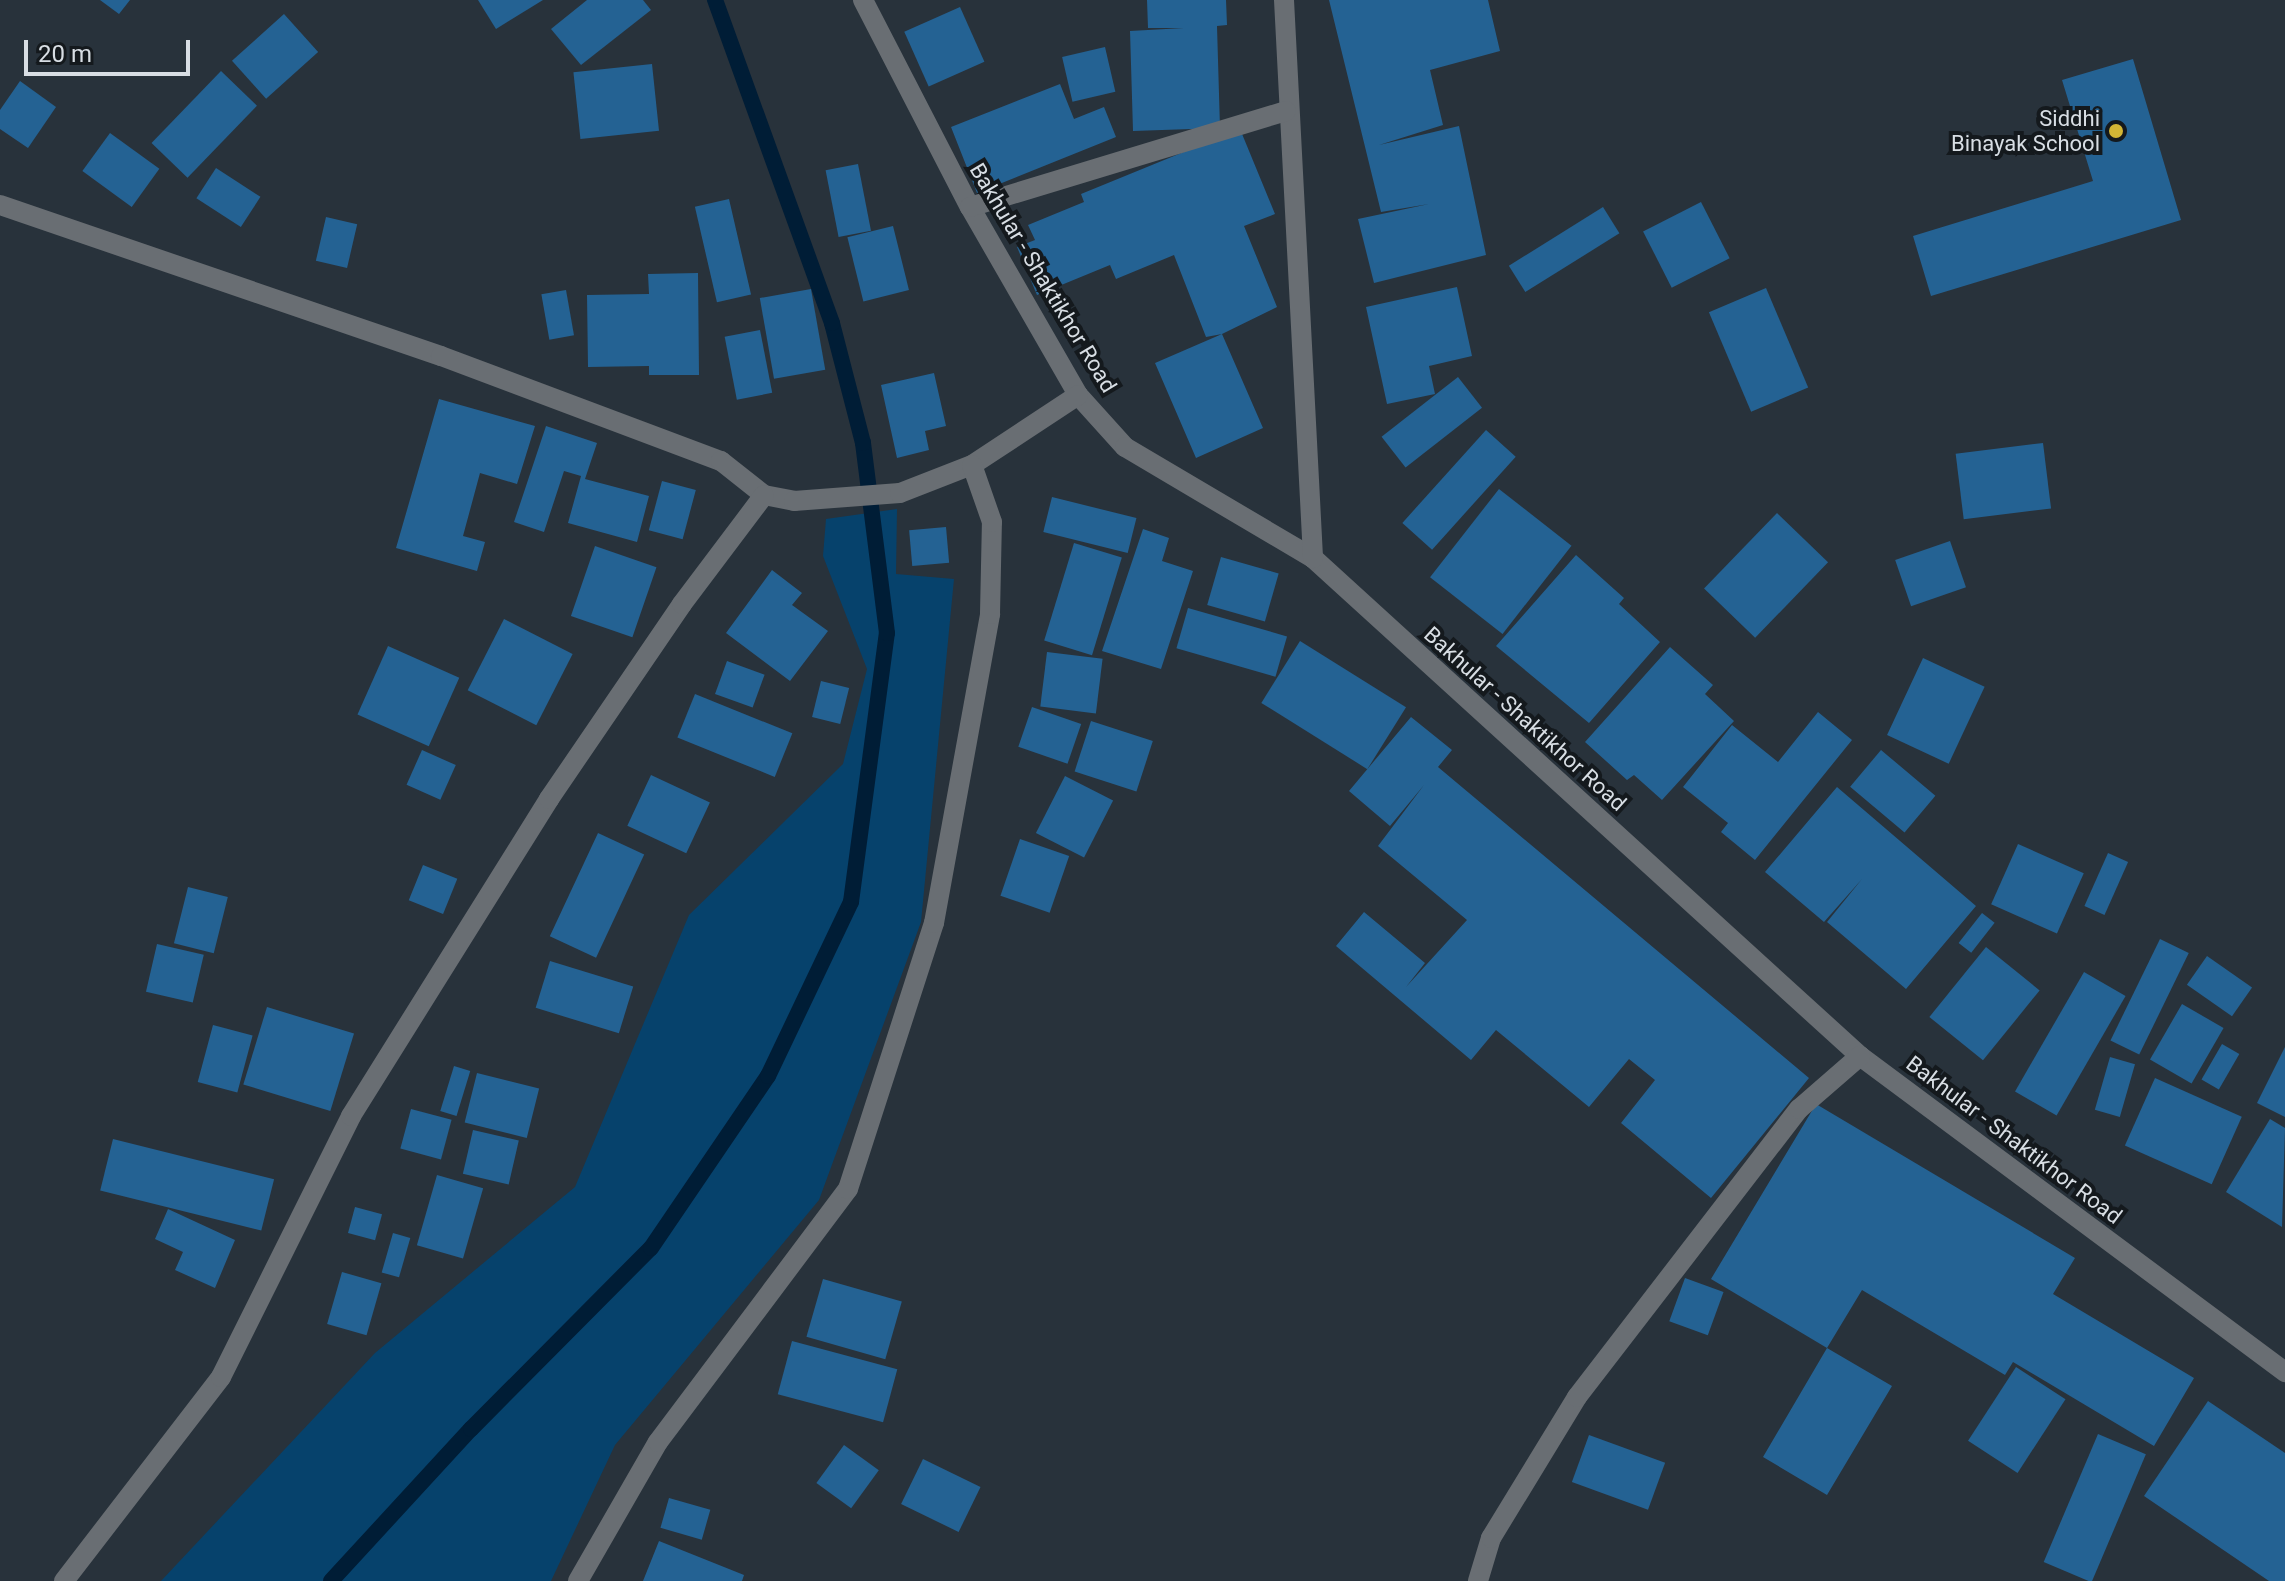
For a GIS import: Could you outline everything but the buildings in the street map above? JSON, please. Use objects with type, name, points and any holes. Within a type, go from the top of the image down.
[{"type":"street","name":"Bakhular - Shaktikhor Road","points":[[863,0],[970,207],[1078,395],[1125,447],[1313,558],[1860,1056],[2285,1372]]},
{"type":"street","points":[[1284,0],[1286,111],[1313,558]]},
{"type":"street","points":[[970,207],[1286,111]]},
{"type":"street","points":[[0,205],[278,298],[707,456],[764,495],[794,501],[900,493],[972,465],[1078,395]]},
{"type":"street","points":[[578,1581],[658,1442],[848,1189],[934,923],[990,614],[992,522],[972,465]]},
{"type":"street","points":[[64,1581],[221,1377],[351,1116],[549,799],[682,604],[764,495]]},
{"type":"street","points":[[1478,1581],[1491,1538],[1577,1397],[1799,1109],[1860,1056]]},
{"type":"shaded area","points":[[897,509],[896,574],[954,579],[921,922],[819,1200],[615,1445],[551,1581],[161,1581],[375,1353],[575,1187],[689,915],[843,764],[867,669],[823,556],[826,519]]},
{"type":"waterway","points":[[331,1581],[471,1429],[651,1248],[768,1076],[851,902],[887,633],[863,443],[832,323],[715,0]]},
{"type":"place","name":"Siddhi Binayak School","points":[[2116,131]]}]
